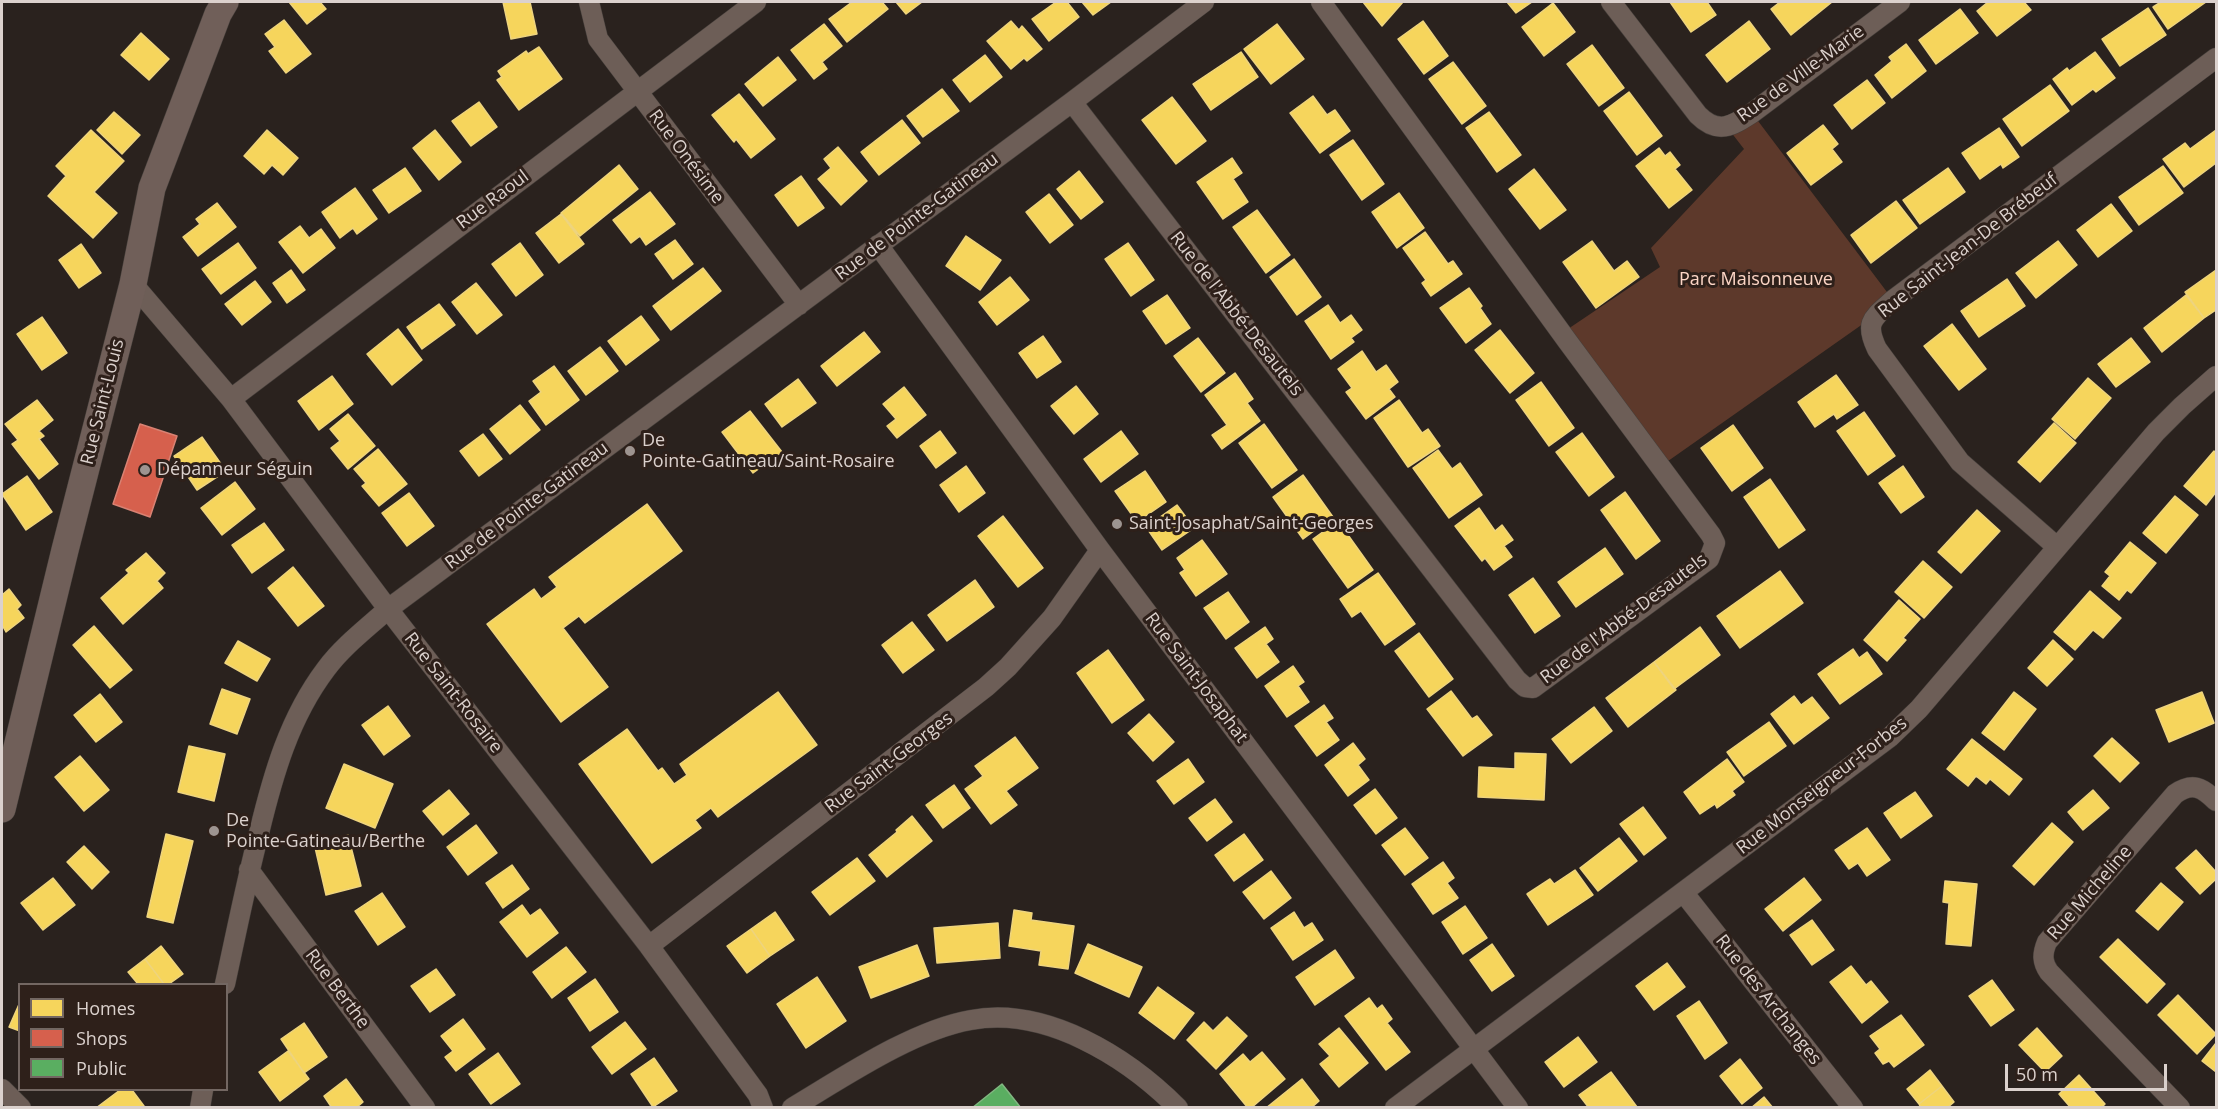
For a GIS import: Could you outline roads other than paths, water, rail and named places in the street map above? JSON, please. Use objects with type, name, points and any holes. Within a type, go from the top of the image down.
[{"type":"street","name":"Rue Saint-Louis","points":[[2,809],[133,284],[152,188],[218,14],[225,2]]},
{"type":"street","name":"Rue Onésime","points":[[589,2],[598,39],[799,305]]},
{"type":"street","name":"Rue Raoul","points":[[231,399],[756,2]]},
{"type":"street","name":"Rue de Pointe-Gatineau","points":[[225,983],[249,870],[272,780],[294,724],[326,669],[347,646],[388,609],[1204,2]]},
{"type":"street","name":"Rue de l'Abbé-Desautels","points":[[1072,102],[1517,680],[1525,687],[1533,688],[1708,559],[1715,543],[1321,2]]},
{"type":"street","name":"Rue de Ville-Marie","points":[[1611,2],[1698,115],[1705,122],[1727,127],[1752,113],[1900,2]]},
{"type":"street","name":"Rue Saint-Jean-De Brébeuf","points":[[2057,547],[1960,462],[1877,349],[1871,335],[1871,324],[1877,314],[1893,300],[2217,58]]},
{"type":"street","name":"Rue Saint-Josaphat","points":[[878,245],[1100,550],[1518,1107]]},
{"type":"street","name":"Rue Saint-Rosaire","points":[[133,284],[231,399],[388,609],[649,946],[758,1095],[763,1107]]},
{"type":"street","name":"Rue Monseigneur-Forbes","points":[[1395,1107],[1890,738],[1919,709],[2156,432],[2217,376]]},
{"type":"street","name":"Rue Saint-Georges","points":[[649,946],[986,687],[1008,667],[1052,618],[1100,550]]},
{"type":"street","name":"Rue Micheline","points":[[2180,1107],[2049,972],[2044,966],[2043,950],[2047,942],[2175,794],[2183,788],[2192,786],[2208,793],[2217,801]]},
{"type":"street","name":"Rue Berthe","points":[[249,870],[425,1107]]},
{"type":"street","name":"Rue des Archanges","points":[[1683,892],[1853,1107]]},
{"type":"street","points":[[792,1107],[922,1035],[971,1020],[991,1018],[1011,1018],[1035,1023],[1080,1037],[1137,1073],[1178,1107]]},
{"type":"street","points":[[2,1089],[21,1107]]},
{"type":"street","points":[[200,1107],[203,1091]]},
{"type":"place","name":"De Pointe-Gatineau/Saint-Rosaire","points":[[630,451]]},
{"type":"place","name":"Dépanneur Séguin","points":[[145,470]]},
{"type":"place","name":"Saint-Josaphat/Saint-Georges","points":[[1117,524]]},
{"type":"place","name":"De Pointe-Gatineau/Berthe","points":[[214,831]]},
{"type":"park label","name":"Parc Maisonneuve","points":[[1756,280]]}]
